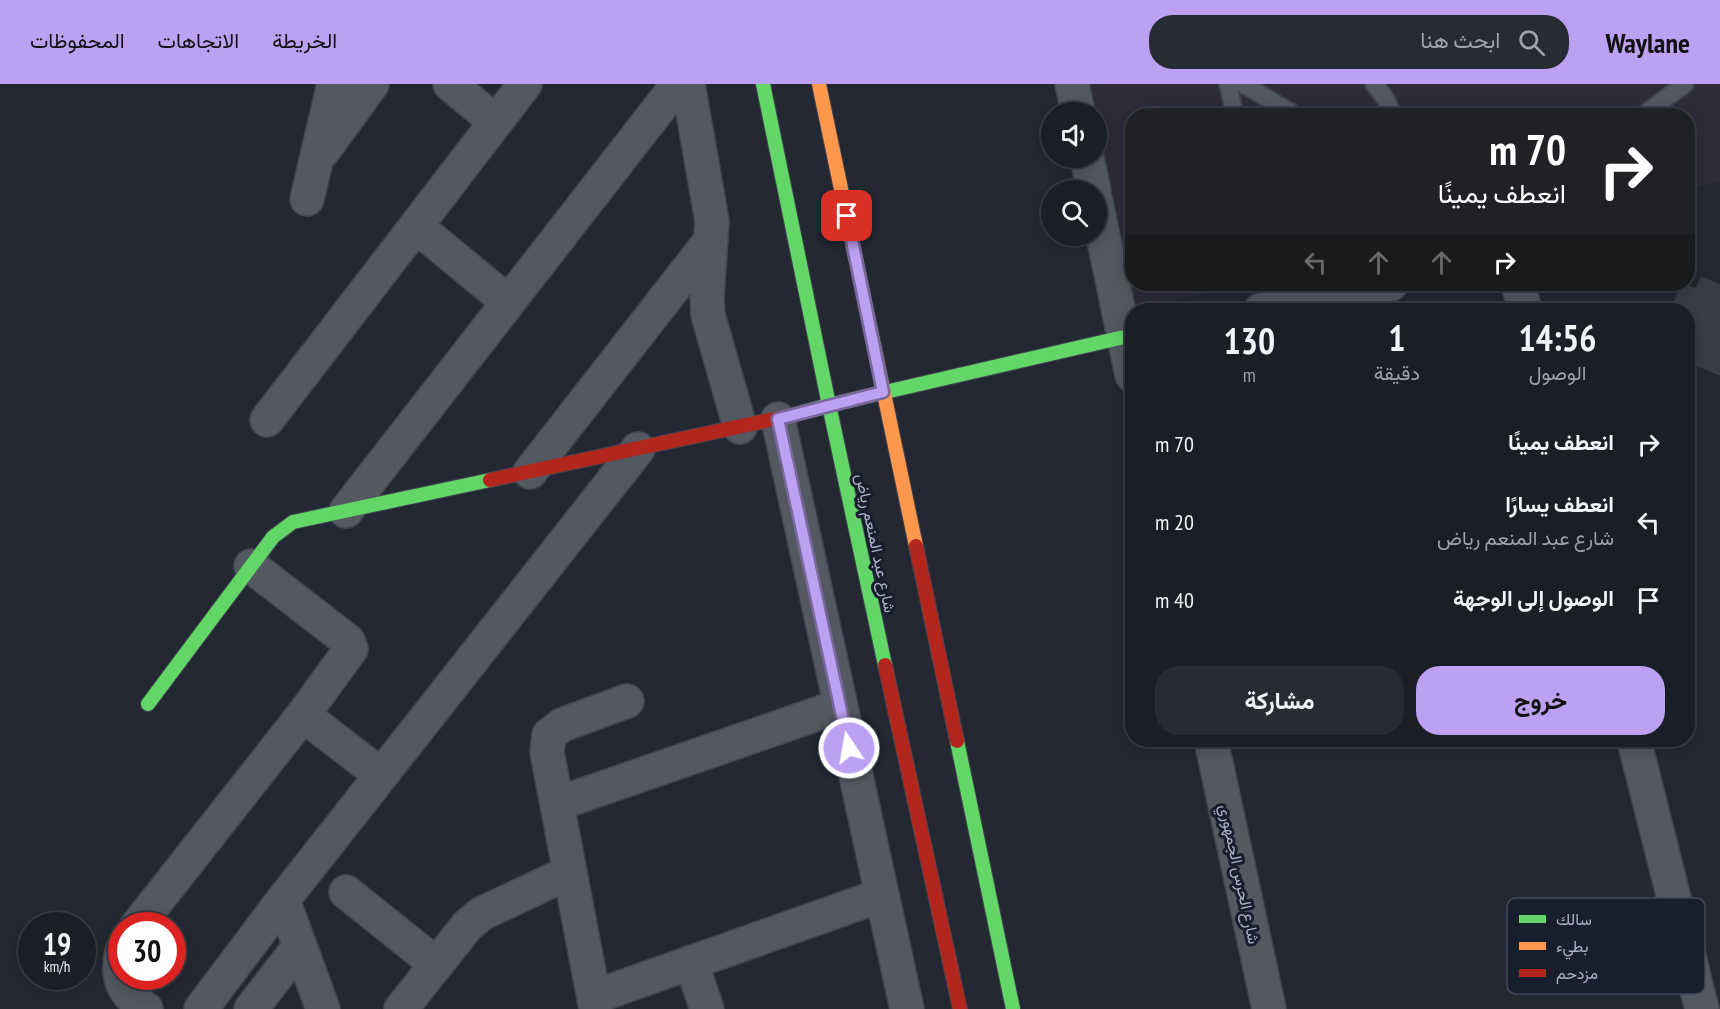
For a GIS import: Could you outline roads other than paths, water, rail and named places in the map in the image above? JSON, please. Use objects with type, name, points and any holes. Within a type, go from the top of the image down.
[{"type":"main road","name":"شارع عبد المنعم رياض","points":[[763,84],[829,405],[960,1009]]},
{"type":"main road","points":[[819,84],[1013,1009]]},
{"type":"main road","points":[[148,704],[273,537],[293,522],[778,419],[883,392],[1124,337]]},
{"type":"street","points":[[307,200],[334,84]]},
{"type":"street","points":[[315,162],[372,84]]},
{"type":"street","points":[[450,84],[496,122]]},
{"type":"street","points":[[346,511],[678,84]]},
{"type":"street","points":[[688,84],[711,213],[708,315],[740,427]]},
{"type":"street","points":[[1072,84],[1076,102]]},
{"type":"street","points":[[267,420],[496,122],[517,87]]},
{"type":"street","points":[[416,226],[508,302]]},
{"type":"street","points":[[530,472],[711,240]]},
{"type":"street","points":[[1105,246],[1125,342]]},
{"type":"street","points":[[1296,303],[1356,291]]},
{"type":"street","points":[[778,419],[907,1009]]},
{"type":"street","points":[[201,1009],[283,900],[638,449]]},
{"type":"street","points":[[148,912],[303,715],[349,652],[350,645],[340,634],[251,566]]},
{"type":"street","points":[[627,701],[562,725],[549,735],[547,752],[595,1003],[691,963],[882,895]]},
{"type":"street","points":[[557,804],[840,706]]},
{"type":"street","points":[[303,715],[381,775]]},
{"type":"street","name":"شارع الحرس الجمهوري","points":[[1213,747],[1269,1009]]},
{"type":"street","points":[[1636,747],[1674,898]]},
{"type":"street","points":[[400,1009],[466,926],[481,914],[570,872]]},
{"type":"street","points":[[346,892],[436,964]]},
{"type":"street","points":[[283,900],[323,1009]]},
{"type":"street","points":[[251,1009],[300,946]]},
{"type":"street","points":[[691,963],[707,1009]]},
{"type":"street","points":[[126,990],[134,1001],[147,1009]]},
{"type":"street","points":[[1698,994],[1702,1009]]},
{"type":"lane","points":[[1228,84],[1233,108]]},
{"type":"lane","points":[[1243,84],[1284,108]]},
{"type":"lane","points":[[1374,84],[1390,108]]},
{"type":"lane","points":[[1653,108],[1685,84]]}]
